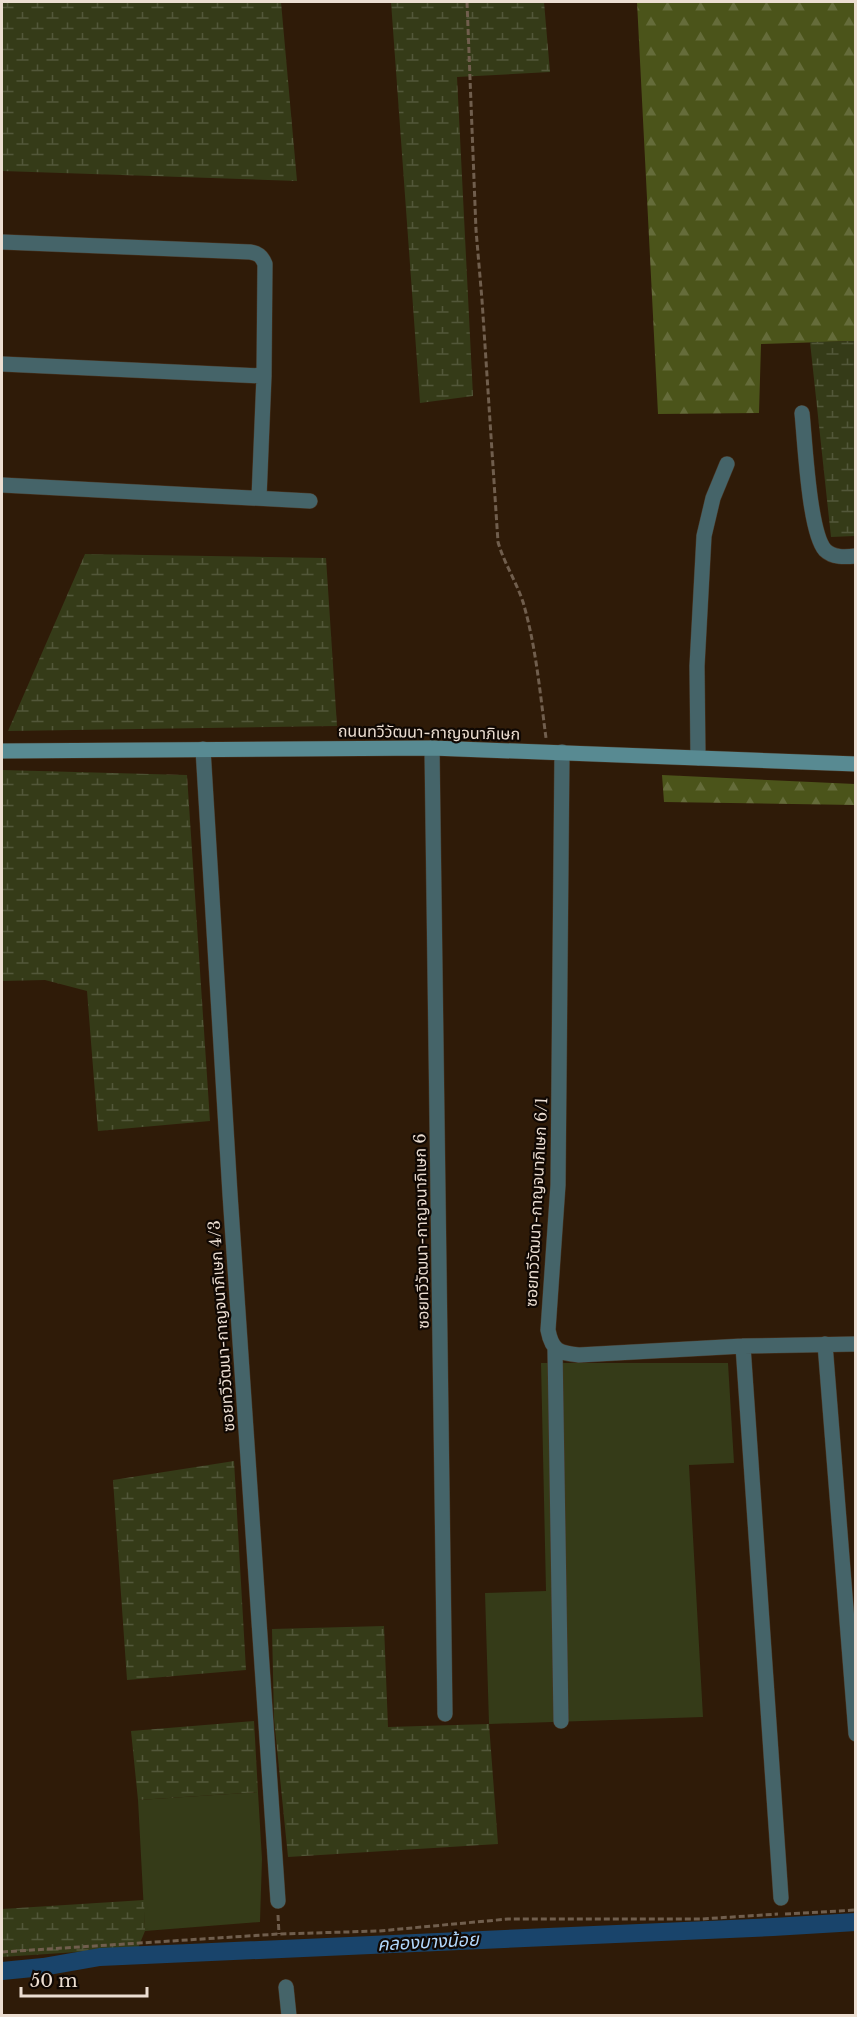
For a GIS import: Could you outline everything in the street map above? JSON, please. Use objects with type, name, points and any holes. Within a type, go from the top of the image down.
[{"type":"street","points":[[2,242],[258,253],[265,264],[264,376],[259,498]]},
{"type":"street","points":[[2,364],[264,376]]},
{"type":"street","points":[[802,414],[818,537],[824,549],[831,554],[842,557],[855,556]]},
{"type":"street","points":[[698,758],[698,666],[704,536],[713,498],[727,464]]},
{"type":"street","points":[[2,485],[310,501]]},
{"type":"street","name":"ถนนทวีวัฒนา-กาญจนาภิเษก","points":[[2,751],[432,748],[855,764]]},
{"type":"street","name":"ซอยทวีวัฒนา-กาญจนาภิเษก 6","points":[[432,748],[445,1714]]},
{"type":"street","name":"ซอยทวีวัฒนา-กาญจนาภิเษก 4/3","points":[[203,749],[278,1901]]},
{"type":"street","name":"ซอยทวีวัฒนา-กาญจนาภิเษก 6/1","points":[[555,752],[558,1185],[548,1330],[555,1348],[561,1721]]},
{"type":"street","points":[[825,1344],[855,1734]]},
{"type":"street","points":[[555,1348],[567,1354],[579,1355],[743,1346],[855,1344]]},
{"type":"street","points":[[743,1346],[781,1898]]},
{"type":"street","points":[[285,1987],[289,2016]]},
{"type":"path","points":[[467,2],[476,230],[498,542],[503,561],[522,600],[555,752]]},
{"type":"path","points":[[2,1952],[279,1934],[379,1931],[508,1919],[702,1919],[855,1910]]},
{"type":"green space","points":[[2,2],[281,2],[297,181],[2,171]]},
{"type":"green space","points":[[391,2],[544,2],[550,72],[457,77],[473,396],[420,403]]},
{"type":"green space","points":[[637,2],[855,2],[855,341],[761,344],[759,413],[658,414]]},
{"type":"green space","points":[[855,341],[855,536],[831,537],[810,342]]},
{"type":"green space","points":[[85,554],[326,558],[337,726],[8,731]]},
{"type":"green space","points":[[2,770],[187,775],[210,1121],[98,1131],[87,991],[45,980],[2,981]]},
{"type":"green space","points":[[662,775],[855,784],[855,805],[664,802]]},
{"type":"green space","points":[[541,1363],[728,1363],[734,1463],[689,1465],[703,1717],[489,1724],[485,1593],[546,1591]]},
{"type":"green space","points":[[234,1461],[246,1670],[127,1680],[113,1480]]},
{"type":"green space","points":[[384,1626],[388,1727],[489,1724],[498,1844],[288,1857],[274,1719],[272,1629]]},
{"type":"green space","points":[[254,1721],[258,1792],[138,1800],[131,1731]]},
{"type":"green space","points":[[258,1792],[262,1859],[260,1922],[145,1931],[138,1800]]},
{"type":"green space","points":[[144,1900],[145,1931],[138,1948],[2,1957],[2,1909]]},
{"type":"waterway","name":"คลองบางน้อย","points":[[2,1971],[43,1967],[100,1957],[856,1922]]}]
